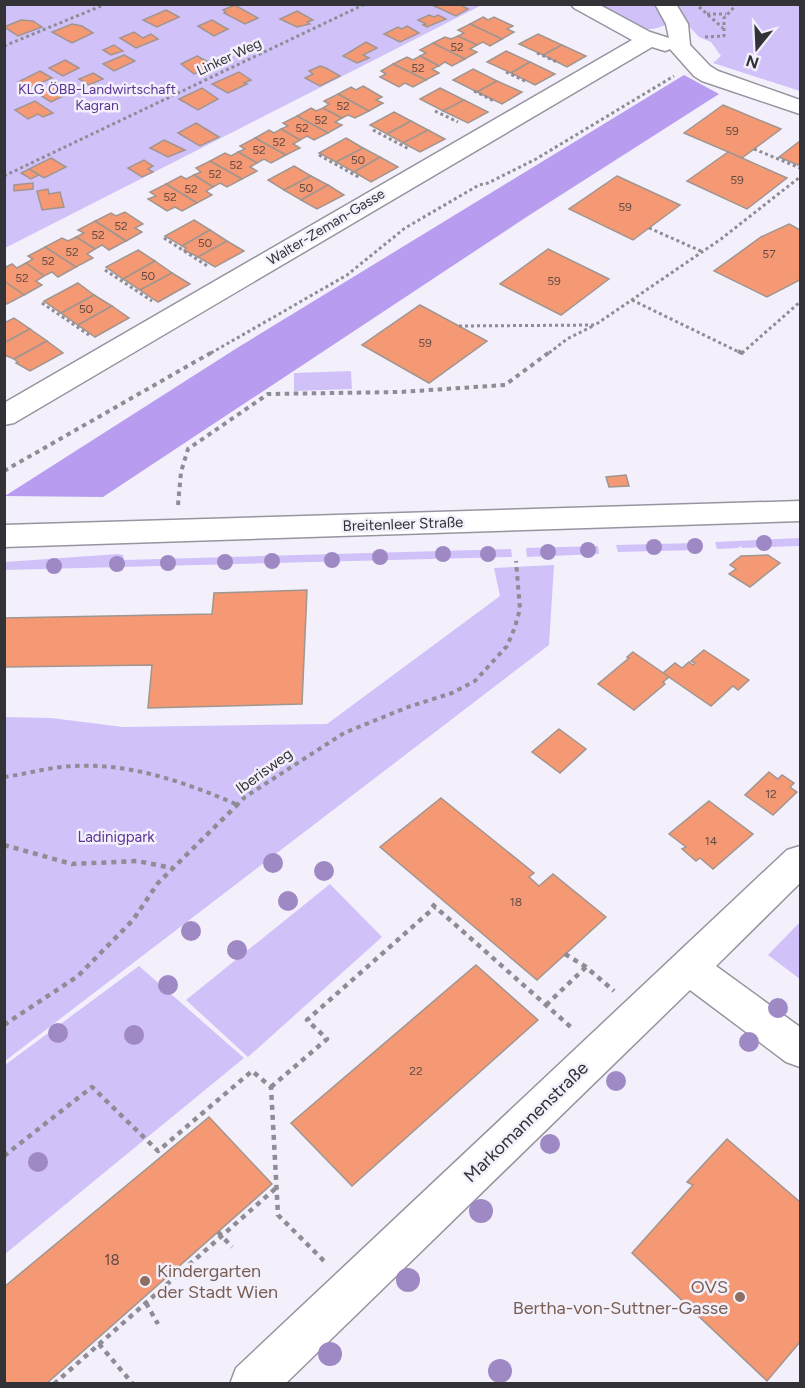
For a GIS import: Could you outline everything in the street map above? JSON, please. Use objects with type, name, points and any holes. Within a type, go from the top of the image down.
[{"type":"street","points":[[582,4],[648,40],[679,43],[702,71],[710,76],[801,107]]},
{"type":"street","points":[[665,4],[681,32],[679,43]]},
{"type":"street","name":"Walter-Zeman-Gasse","points":[[4,416],[648,40]]},
{"type":"street","name":"Breitenleer Straße","points":[[4,536],[801,511]]},
{"type":"street","name":"Markomannenstraße","points":[[252,1383],[801,861]]},
{"type":"street","points":[[689,968],[801,1049]]},
{"type":"path","points":[[4,46],[106,4]]},
{"type":"path","name":"Linker Weg","points":[[4,176],[365,4]]},
{"type":"path","points":[[697,4],[723,28]]},
{"type":"path","points":[[679,43],[724,36],[724,18],[737,4]]},
{"type":"path","points":[[705,13],[727,14]]},
{"type":"path","points":[[4,471],[347,275],[405,228],[479,185],[488,183],[536,159],[670,77],[702,71]]},
{"type":"path","points":[[373,130],[434,163]]},
{"type":"path","points":[[754,149],[801,168]]},
{"type":"path","points":[[319,155],[385,192]]},
{"type":"path","points":[[178,506],[181,472],[188,449],[268,394],[400,392],[505,385],[567,339],[595,325],[703,252],[801,177]]},
{"type":"path","points":[[649,228],[703,252]]},
{"type":"path","points":[[164,238],[232,282]]},
{"type":"path","points":[[105,270],[175,316]]},
{"type":"path","points":[[632,300],[742,353],[801,302]]},
{"type":"path","points":[[42,303],[113,352]]},
{"type":"path","points":[[459,326],[595,325]]},
{"type":"path","name":"Iberisweg","points":[[4,1025],[78,976],[133,920],[158,883],[172,868],[238,805],[285,769],[344,733],[408,707],[452,693],[475,681],[507,646],[515,627],[520,609],[516,561]]},
{"type":"path","points":[[4,777],[73,766],[137,769],[198,787],[238,805]]},
{"type":"path","points":[[4,845],[79,865],[129,860],[153,861],[172,868]]},
{"type":"path","points":[[271,1087],[327,1039],[307,1020],[433,905],[575,1031]]},
{"type":"path","points":[[565,954],[586,967],[616,993]]},
{"type":"path","points":[[546,1005],[586,967]]},
{"type":"path","points":[[4,1156],[92,1087],[158,1151],[252,1071],[271,1087],[278,1215],[325,1263]]},
{"type":"path","points":[[54,1383],[146,1303],[220,1234],[276,1188]]},
{"type":"path","points":[[220,1234],[232,1248]]},
{"type":"path","points":[[146,1303],[158,1324]]},
{"type":"path","points":[[99,1344],[133,1383]]},
{"type":"green space","name":"KLG ÖBB-Landwirtschaft Kagran","points":[[5,5],[482,5],[5,248]]},
{"type":"green space","points":[[589,5],[800,5],[800,91],[713,63],[721,56],[711,42],[699,37],[683,20],[655,28],[635,28]]},
{"type":"green space","points":[[351,371],[352,389],[294,391],[294,373]]},
{"type":"green space","points":[[800,538],[800,546],[742,548],[741,546],[717,549],[715,542]]},
{"type":"green space","points":[[696,543],[698,550],[618,552],[616,545]]},
{"type":"green space","points":[[598,546],[599,554],[527,557],[526,548]]},
{"type":"green space","points":[[511,549],[512,557],[4,570],[5,562],[118,554],[123,555],[124,560]]},
{"type":"green space","name":"Ladinigpark","points":[[554,565],[549,645],[5,1061],[5,717],[51,718],[123,727],[327,724],[500,596],[494,568]]},
{"type":"green space","points":[[330,884],[382,937],[248,1057],[186,1000]]},
{"type":"green space","points":[[800,922],[800,979],[768,955]]},
{"type":"green space","points":[[139,966],[244,1058],[5,1254],[5,1065]]},
{"type":"shaded area","points":[[684,75],[719,94],[528,216],[103,497],[5,496],[237,348]]},
{"type":"building","points":[[459,4],[468,9],[456,16],[432,5]]},
{"type":"building","points":[[235,5],[258,18],[245,24],[224,13],[226,12],[223,10]]},
{"type":"building","points":[[166,10],[179,17],[157,27],[143,20]]},
{"type":"building","points":[[297,11],[313,20],[307,22],[310,24],[297,27],[280,19]]},
{"type":"building","points":[[429,15],[434,17],[438,15],[446,19],[427,27],[418,20]]},
{"type":"building","points":[[483,17],[488,20],[494,17],[513,26],[507,29],[514,32],[502,39],[470,24]]},
{"type":"building","points":[[21,20],[33,21],[42,27],[18,36],[4,27]]},
{"type":"building","points":[[212,20],[228,29],[214,36],[198,26]]},
{"type":"building","points":[[72,24],[82,26],[93,33],[72,43],[52,32]]},
{"type":"building","points":[[470,24],[502,39],[490,46],[483,42],[477,45],[458,36],[464,33],[458,30]]},
{"type":"building","points":[[407,26],[419,33],[400,42],[384,34],[398,27],[402,29]]},
{"type":"building","points":[[134,32],[143,38],[151,34],[158,39],[136,48],[120,38]]},
{"type":"building","points":[[538,34],[562,45],[543,55],[519,44]]},
{"type":"building","points":[[458,36],[477,45],[470,49],[477,52],[465,59],[433,43],[445,37],[451,39]]},
{"type":"building","points":[[366,42],[377,48],[363,55],[369,58],[357,63],[343,56]]},
{"type":"building","points":[[433,43],[465,59],[452,66],[445,62],[439,66],[420,56],[426,53],[420,50]]},
{"type":"building","points":[[114,45],[123,51],[111,55],[103,50]]},
{"type":"building","points":[[562,45],[586,56],[567,67],[543,55]]},
{"type":"building","points":[[506,51],[530,62],[511,73],[487,62]]},
{"type":"building","points":[[124,55],[135,61],[114,71],[103,64]]},
{"type":"building","points":[[197,56],[214,65],[194,74],[181,64]]},
{"type":"building","points":[[420,56],[439,66],[432,69],[439,73],[426,80],[393,64],[407,57],[413,60]]},
{"type":"building","points":[[65,60],[79,68],[63,76],[49,68]]},
{"type":"building","points":[[530,62],[555,74],[535,85],[511,73]]},
{"type":"building","points":[[393,64],[426,80],[413,87],[405,83],[399,87],[380,77],[386,74],[381,71]]},
{"type":"building","points":[[320,66],[340,76],[320,86],[305,78],[313,74],[309,71]]},
{"type":"building","points":[[473,69],[497,81],[477,92],[453,80]]},
{"type":"building","points":[[40,71],[52,78],[29,88],[18,82]]},
{"type":"building","points":[[239,72],[251,80],[228,93],[212,84]]},
{"type":"building","points":[[93,73],[103,79],[89,85],[79,79]]},
{"type":"building","points":[[497,81],[522,92],[502,104],[477,92]]},
{"type":"building","points":[[58,82],[74,91],[51,102],[35,92]]},
{"type":"building","points":[[363,86],[382,97],[376,100],[383,103],[369,111],[338,94],[351,87],[356,90]]},
{"type":"building","points":[[202,88],[218,99],[198,110],[179,99]]},
{"type":"building","points":[[440,88],[464,100],[443,111],[420,99]]},
{"type":"building","points":[[338,94],[369,111],[355,118],[348,115],[342,118],[323,108],[329,104],[324,101]]},
{"type":"building","points":[[464,100],[488,112],[468,123],[443,111]]},
{"type":"building","points":[[35,101],[53,113],[43,117],[38,114],[28,119],[15,110]]},
{"type":"building","points":[[723,105],[781,129],[742,158],[684,133]]},
{"type":"building","points":[[311,108],[316,111],[323,108],[342,118],[335,122],[342,125],[328,133],[297,116]]},
{"type":"building","points":[[394,112],[411,121],[387,134],[370,125]]},
{"type":"building","points":[[297,116],[328,133],[314,140],[307,136],[300,140],[281,129],[288,126],[283,123]]},
{"type":"building","points":[[411,121],[428,130],[403,143],[387,134]]},
{"type":"building","points":[[196,123],[219,137],[200,146],[178,133]]},
{"type":"building","points":[[281,129],[300,140],[293,144],[300,148],[286,155],[255,138],[269,130],[274,133]]},
{"type":"building","points":[[428,130],[445,139],[420,152],[403,143]]},
{"type":"building","points":[[255,138],[286,155],[271,163],[264,159],[257,163],[238,152],[245,149],[240,146]]},
{"type":"building","points":[[346,138],[363,148],[336,162],[319,153]]},
{"type":"building","points":[[164,140],[185,150],[168,157],[150,148]]},
{"type":"building","points":[[800,141],[800,163],[798,165],[779,157]]},
{"type":"building","points":[[363,148],[380,157],[354,172],[336,162]]},
{"type":"building","points":[[238,152],[257,163],[250,167],[257,171],[242,179],[210,161],[225,153],[231,156]]},
{"type":"building","points":[[728,152],[787,178],[747,209],[687,181]]},
{"type":"building","points":[[380,157],[398,167],[371,182],[354,172]]},
{"type":"building","points":[[51,158],[66,167],[44,178],[29,169]]},
{"type":"building","points":[[144,160],[153,166],[148,169],[153,172],[142,177],[128,168]]},
{"type":"building","points":[[210,161],[242,179],[227,187],[220,183],[213,187],[194,175],[201,172],[196,168]]},
{"type":"building","points":[[294,166],[311,176],[284,190],[268,180]]},
{"type":"building","points":[[29,169],[39,175],[31,179],[21,173]]},
{"type":"building","points":[[194,175],[213,187],[206,191],[212,195],[197,203],[166,184],[181,176],[186,179]]},
{"type":"building","points":[[311,176],[328,185],[301,200],[284,190]]},
{"type":"building","points":[[617,176],[680,205],[633,240],[569,209]]},
{"type":"building","points":[[33,183],[33,189],[14,191],[14,185]]},
{"type":"building","points":[[166,184],[197,203],[182,211],[175,207],[167,211],[148,199],[156,196],[150,192]]},
{"type":"building","points":[[328,185],[344,195],[317,209],[301,200]]},
{"type":"building","points":[[48,189],[49,194],[60,192],[64,207],[42,210],[37,191]]},
{"type":"building","points":[[125,212],[143,224],[135,228],[142,232],[126,241],[95,221],[111,213],[116,216]]},
{"type":"building","points":[[194,220],[210,230],[182,246],[165,236]]},
{"type":"building","points":[[95,221],[126,241],[109,250],[102,245],[95,249],[76,237],[84,233],[78,230]]},
{"type":"building","points":[[789,224],[800,230],[800,279],[798,281],[767,297],[714,271],[761,237]]},
{"type":"building","points":[[210,230],[227,241],[198,257],[184,250],[186,248],[182,246]]},
{"type":"building","points":[[76,237],[95,249],[87,254],[93,258],[76,267],[45,247],[62,238],[68,241]]},
{"type":"building","points":[[227,241],[244,251],[215,267],[198,257]]},
{"type":"building","points":[[45,247],[76,267],[58,277],[52,272],[44,276],[26,263],[33,259],[28,256]]},
{"type":"building","points":[[548,249],[609,279],[561,315],[500,284]]},
{"type":"building","points":[[138,250],[155,261],[123,279],[106,267]]},
{"type":"building","points":[[155,261],[172,273],[140,290],[123,279]]},
{"type":"building","points":[[26,263],[44,276],[36,281],[42,285],[24,295],[4,281],[4,268],[12,264],[17,268]]},
{"type":"building","points":[[172,273],[190,284],[158,302],[140,290]]},
{"type":"building","points":[[4,281],[24,295],[7,304],[4,303]]},
{"type":"building","points":[[78,283],[94,295],[61,313],[44,301]]},
{"type":"building","points":[[94,295],[112,306],[78,325],[61,313]]},
{"type":"building","points":[[420,305],[487,341],[429,383],[362,345]]},
{"type":"building","points":[[112,306],[129,318],[95,337],[78,325]]},
{"type":"building","points":[[14,318],[30,329],[4,343],[4,323]]},
{"type":"building","points":[[30,329],[47,341],[14,359],[4,355],[4,343]]},
{"type":"building","points":[[47,341],[63,353],[30,371],[16,363],[18,362],[14,359]]},
{"type":"building","points":[[626,475],[629,486],[609,487],[606,477]]},
{"type":"building","points":[[768,555],[780,563],[750,587],[729,574],[736,569],[730,565],[741,556]]},
{"type":"building","points":[[307,590],[302,704],[148,708],[152,665],[4,667],[4,618],[212,614],[214,593]]},
{"type":"building","points":[[704,650],[749,680],[738,690],[733,686],[711,706],[663,673],[675,663],[682,668],[689,662],[693,665],[695,663],[691,661]]},
{"type":"building","points":[[633,652],[669,677],[663,682],[665,684],[634,710],[598,684]]},
{"type":"building","points":[[559,729],[586,749],[560,773],[532,752]]},
{"type":"building","points":[[769,772],[778,779],[782,775],[794,783],[790,787],[797,792],[773,815],[745,795]]},
{"type":"building","points":[[441,798],[534,873],[529,877],[539,886],[553,874],[606,917],[537,980],[380,847]]},
{"type":"building","points":[[709,801],[753,834],[713,869],[700,858],[696,861],[682,849],[686,847],[669,834]]},
{"type":"building","points":[[476,965],[538,1020],[352,1186],[291,1123]]},
{"type":"building","points":[[209,1117],[272,1184],[46,1384],[4,1384],[4,1287]]},
{"type":"building","name":"OVS Bertha-von-Suttner-Gasse","points":[[727,1139],[800,1202],[800,1342],[767,1381],[632,1253],[693,1185],[687,1182]]},
{"type":"place","name":"Kindergarten der Stadt Wien","points":[[145,1281]]},
{"type":"place","name":"OVS Bertha-von-Suttner-Gasse","points":[[740,1297]]}]
